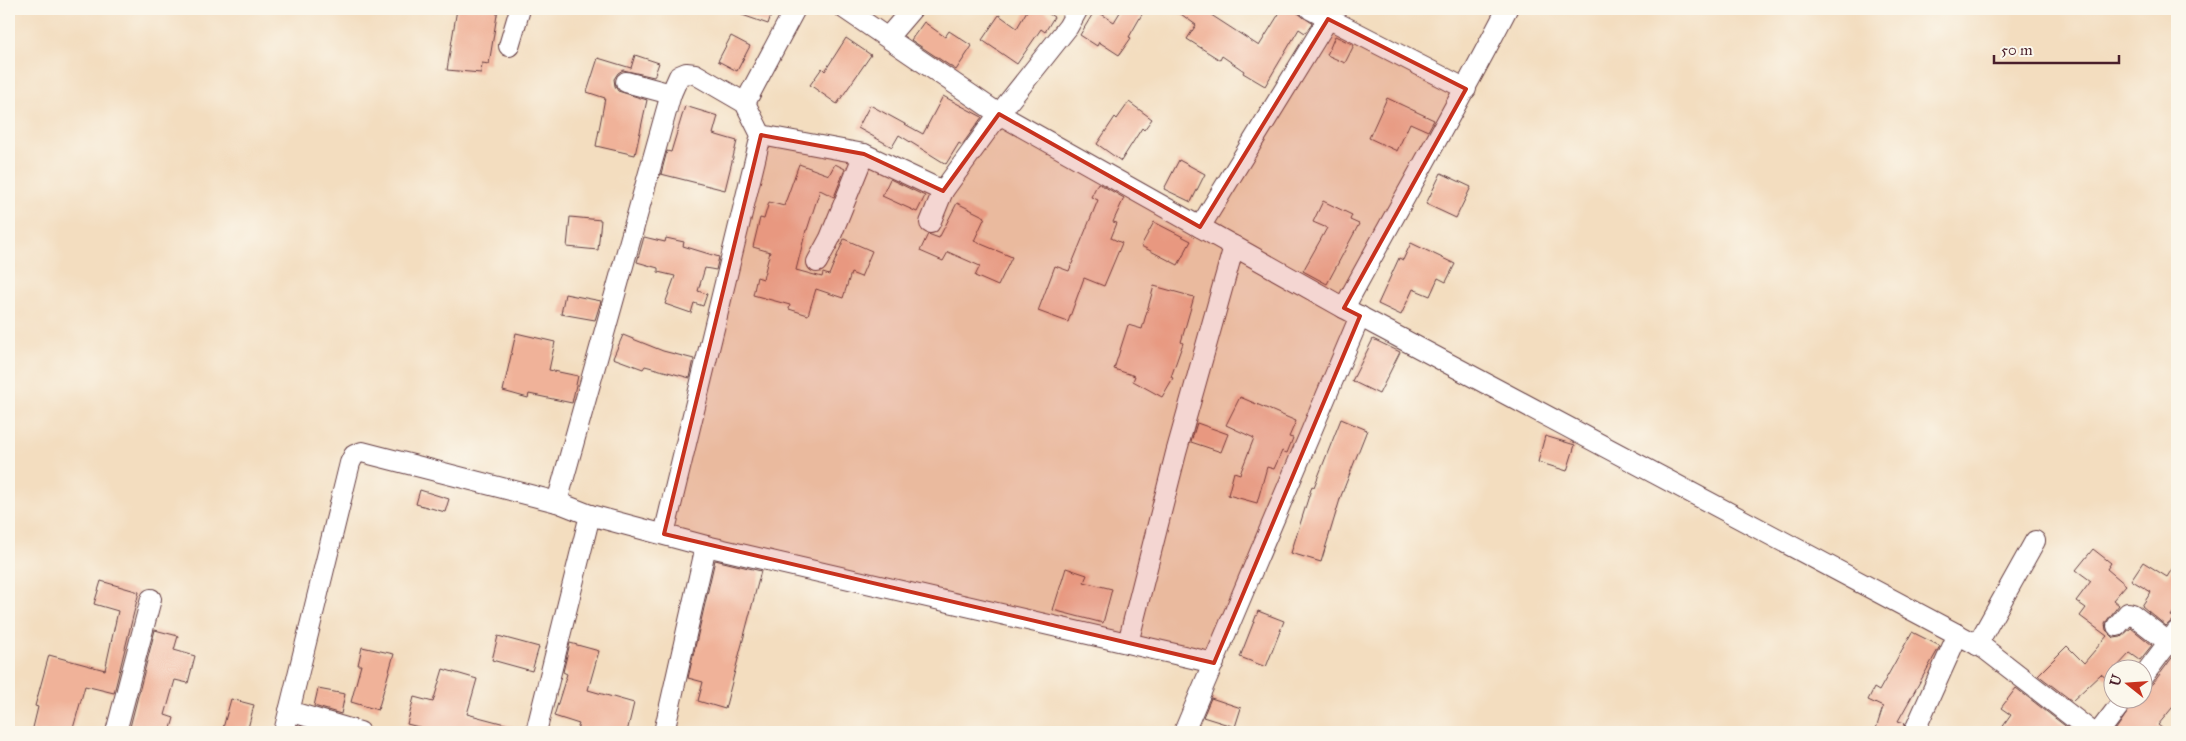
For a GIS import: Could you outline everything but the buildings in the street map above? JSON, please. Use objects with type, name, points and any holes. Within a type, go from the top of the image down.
[{"type":"street","points":[[509,46],[520,9]]},
{"type":"street","points":[[745,103],[795,9]]},
{"type":"street","points":[[845,9],[999,114],[1234,246],[1352,312],[1977,644],[2039,689],[2092,732]]},
{"type":"street","points":[[888,37],[912,9]]},
{"type":"street","points":[[930,223],[944,191],[999,114],[1068,27],[1078,9]]},
{"type":"street","points":[[1310,9],[1466,89]]},
{"type":"street","points":[[1184,732],[1214,663],[1352,312],[1446,120],[1466,89],[1507,9]]},
{"type":"street","points":[[1200,226],[1328,19]]},
{"type":"street","points":[[557,502],[671,94],[679,76],[686,73],[695,74],[745,103],[761,135],[664,534]]},
{"type":"street","points":[[626,82],[671,94]]},
{"type":"street","points":[[761,135],[864,154],[944,191]]},
{"type":"street","points":[[817,262],[830,238],[864,154]]},
{"type":"street","points":[[1128,643],[1176,453],[1234,246]]},
{"type":"street","points":[[284,732],[354,455],[362,452],[401,460],[557,502],[590,515],[706,546],[1214,663]]},
{"type":"street","points":[[536,732],[590,515]]},
{"type":"street","points":[[1977,644],[2035,541]]},
{"type":"street","points":[[664,732],[706,546]]},
{"type":"street","points":[[116,732],[151,599]]},
{"type":"street","points":[[2117,626],[2128,614],[2132,614],[2173,637],[2154,662]]},
{"type":"street","points":[[1914,732],[1958,634]]},
{"type":"street","points":[[2099,732],[2117,708]]},
{"type":"street","points":[[289,711],[360,732]]},
{"type":"highlighted area","points":[[1328,19],[1466,89],[1344,308],[1360,316],[1214,663],[664,534],[761,135],[864,154],[943,191],[999,114],[1200,227]]}]
